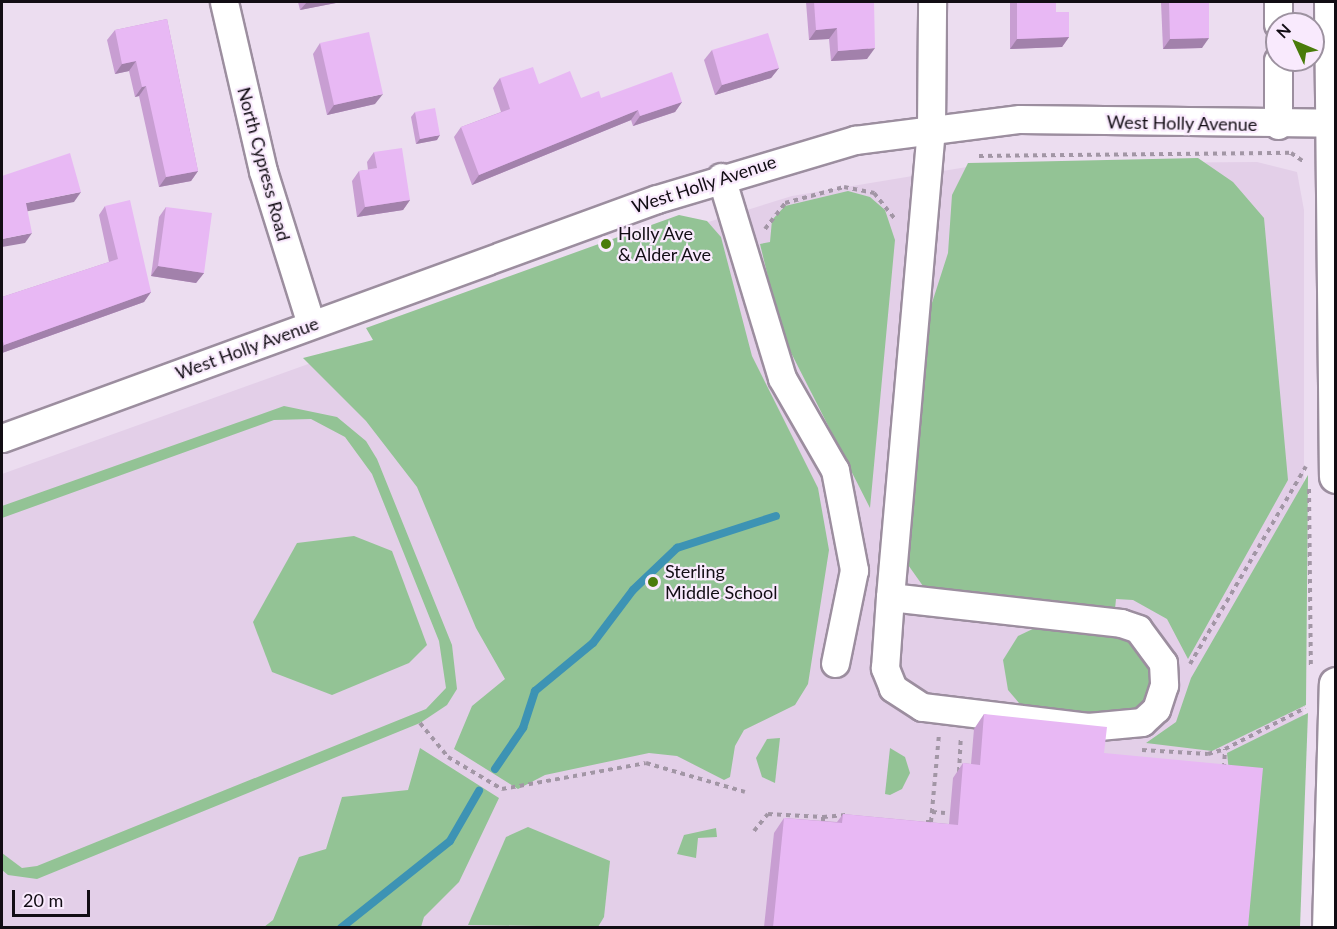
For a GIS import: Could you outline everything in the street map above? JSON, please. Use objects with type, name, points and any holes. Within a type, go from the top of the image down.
[{"type":"main road","points":[[1318,477],[1334,123],[1331,2]]},
{"type":"main road","points":[[1323,683],[1329,927]]},
{"type":"street","name":"North Cypress Road","points":[[224,2],[263,171],[311,324]]},
{"type":"street","points":[[890,597],[1121,623],[1138,629],[1164,663],[1164,685],[1156,709],[1142,722],[1088,727],[922,707],[893,688],[885,668],[890,597],[931,129],[932,2]]},
{"type":"street","points":[[1278,72],[1278,125]]},
{"type":"street","name":"West Holly Avenue","points":[[2,438],[721,177],[855,140],[1020,118],[1278,125],[1334,123]]},
{"type":"street","points":[[721,177],[782,378],[836,470],[854,570],[835,663]]},
{"type":"path","points":[[979,156],[1291,153],[1302,158],[1307,171]]},
{"type":"path","points":[[1186,672],[1309,461],[1318,477],[1323,683]]},
{"type":"path","points":[[1134,750],[1208,754],[1225,749],[1311,705]]},
{"type":"path","points":[[420,723],[448,757],[502,789],[646,763],[745,792]]},
{"type":"path","points":[[939,734],[961,737],[959,775]]},
{"type":"path","points":[[1223,776],[1225,749]]},
{"type":"path","points":[[932,812],[945,813]]},
{"type":"path","points":[[754,831],[768,814],[823,817],[823,827]]},
{"type":"path","points":[[814,826],[832,827]]},
{"type":"shaded area","name":"Sterling Middle School","points":[[1257,162],[1297,172],[1304,210],[1304,690],[1296,927],[2,928],[2,474],[673,233],[792,196],[985,164]]},
{"type":"green space","points":[[1198,158],[1233,182],[1264,218],[1288,480],[1188,659],[1167,619],[1133,600],[1116,599],[1115,609],[923,586],[906,562],[905,542],[931,306],[948,253],[952,195],[968,163]]},
{"type":"green space","points":[[848,191],[870,197],[885,210],[895,240],[870,508],[782,335],[760,244],[770,242],[772,220],[785,206]]},
{"type":"green space","points":[[679,215],[707,221],[721,237],[752,356],[818,488],[829,550],[808,684],[795,705],[744,730],[735,746],[730,777],[724,780],[677,756],[649,753],[545,775],[518,789],[454,749],[472,706],[505,679],[476,628],[417,487],[366,421],[303,358],[373,340],[366,328]]},
{"type":"green space","points":[[284,406],[337,417],[366,441],[377,459],[452,645],[457,689],[447,705],[420,723],[37,879],[8,875],[2,870],[2,853],[22,868],[37,866],[426,709],[446,688],[439,641],[372,474],[345,437],[311,419],[274,420],[2,518],[2,506]]},
{"type":"green space","points":[[1308,475],[1306,705],[1212,751],[1146,743],[1176,722],[1191,678]]},
{"type":"green space","points":[[354,536],[392,551],[427,645],[409,663],[332,695],[272,672],[253,622],[297,543]]},
{"type":"green space","points":[[1039,626],[1135,638],[1155,665],[1146,703],[1117,718],[1033,710],[1019,703],[1008,690],[1003,660],[1018,636]]},
{"type":"green space","points":[[1308,713],[1300,927],[1246,927],[1227,753]]},
{"type":"green space","points":[[780,738],[775,783],[762,777],[756,758],[767,739]]},
{"type":"green space","points":[[420,748],[499,798],[459,882],[424,917],[421,927],[264,927],[273,920],[299,857],[326,849],[342,797],[408,790]]},
{"type":"green space","points":[[890,748],[905,757],[910,773],[902,789],[890,795],[885,794]]},
{"type":"green space","points":[[528,827],[610,861],[604,917],[598,927],[468,925],[506,837]]},
{"type":"green space","points":[[716,828],[717,837],[698,838],[696,858],[677,854],[684,835]]},
{"type":"building","points":[[814,2],[874,2],[875,48],[838,51],[837,28],[816,30]]},
{"type":"building","points":[[1017,2],[1056,2],[1056,12],[1069,12],[1069,37],[1017,39]]},
{"type":"building","points":[[1169,2],[1209,2],[1209,38],[1170,39]]},
{"type":"building","points":[[167,19],[198,171],[166,177],[146,86],[142,87],[136,61],[122,64],[115,30]]},
{"type":"building","points":[[369,32],[383,94],[334,105],[320,43]]},
{"type":"building","points":[[768,33],[779,68],[722,85],[712,50]]},
{"type":"building","points":[[533,67],[539,84],[570,71],[581,98],[599,91],[601,98],[672,72],[682,102],[640,116],[638,110],[479,175],[461,127],[510,109],[500,78]]},
{"type":"building","points":[[435,108],[440,135],[420,139],[415,112]]},
{"type":"building","points":[[402,148],[410,200],[365,207],[359,171],[377,168],[374,152]]},
{"type":"building","points":[[70,153],[81,192],[26,203],[32,233],[2,239],[2,176]]},
{"type":"building","points":[[130,200],[151,292],[4,345],[2,297],[118,259],[105,206]]},
{"type":"building","points":[[166,207],[212,213],[204,273],[158,266]]},
{"type":"building","points":[[984,714],[1107,727],[1104,753],[1263,768],[1248,927],[773,927],[784,818],[842,823],[843,814],[958,825],[963,763],[980,765]]},
{"type":"waterway","points":[[495,769],[523,728],[535,691],[593,643],[633,590],[677,548],[776,516]]},
{"type":"waterway","points":[[341,928],[450,841],[479,791]]},
{"type":"place","name":"Holly Ave & Alder Ave","points":[[606,244]]},
{"type":"place","name":"Sterling Middle School","points":[[653,582]]}]
